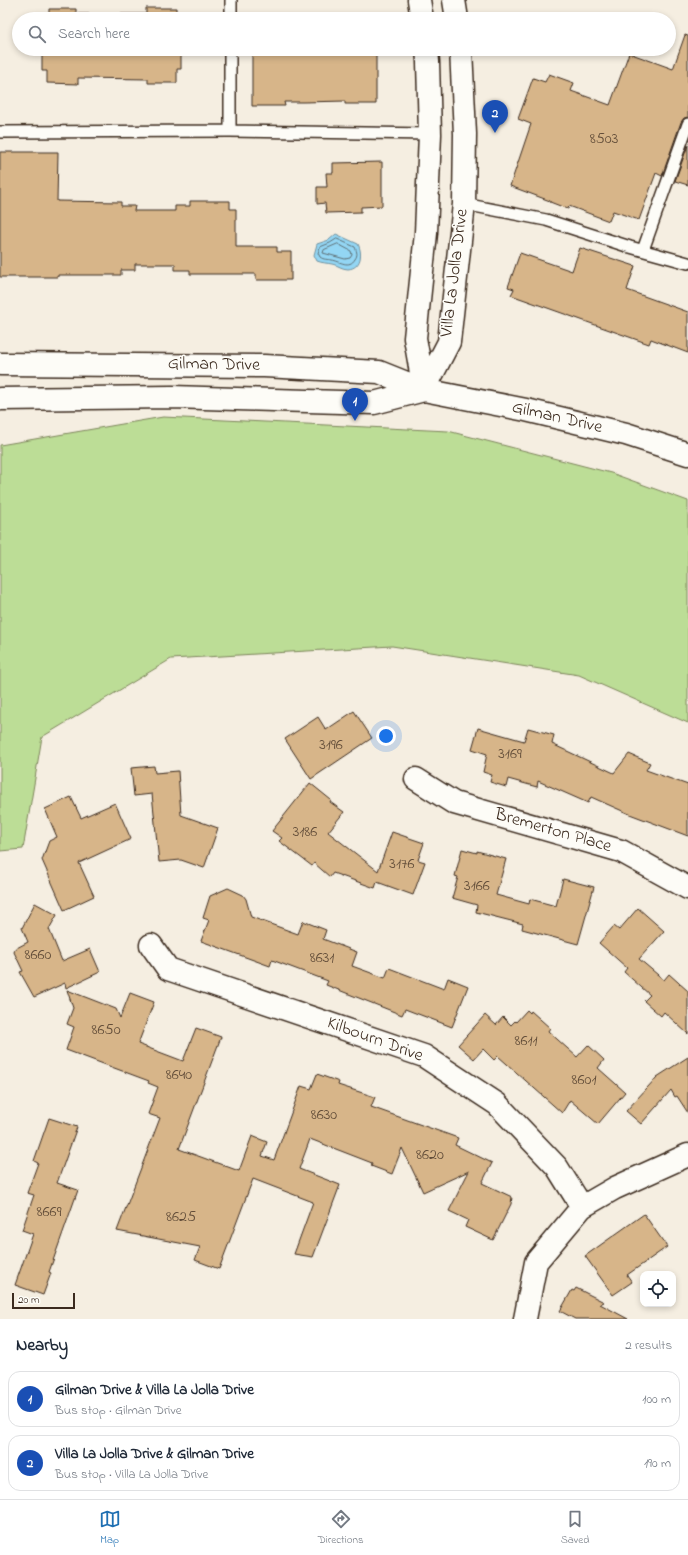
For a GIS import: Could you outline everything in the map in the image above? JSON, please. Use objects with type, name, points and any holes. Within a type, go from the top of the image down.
[{"type":"main road","points":[[419,0],[421,12]]},
{"type":"main road","points":[[454,0],[456,12]]},
{"type":"main road","name":"Villa La Jolla Drive","points":[[424,390],[415,338],[426,233],[430,134],[428,56]]},
{"type":"main road","name":"Villa La Jolla Drive","points":[[424,390],[449,342],[464,204],[465,134],[461,56]]},
{"type":"main road","name":"Gilman Drive","points":[[0,364],[264,366],[379,372],[424,390],[526,410],[618,432],[688,454]]},
{"type":"main road","name":"Gilman Drive","points":[[0,399],[172,397],[374,402],[424,390]]},
{"type":"main road","name":"Bremerton Place","points":[[416,779],[454,803],[621,851],[688,888]]},
{"type":"main road","name":"Kilbourn Drive","points":[[151,945],[168,970],[424,1056],[497,1104],[557,1166],[582,1207]]},
{"type":"main road","points":[[525,1319],[536,1262],[582,1207],[615,1188],[688,1155]]},
{"type":"lane","points":[[231,0],[231,12]]},
{"type":"lane","points":[[230,56],[230,131]]},
{"type":"lane","points":[[643,250],[688,124]]},
{"type":"lane","points":[[0,132],[230,131],[430,134]]},
{"type":"lane","points":[[464,204],[546,220],[688,264]]},
{"type":"green space","points":[[163,417],[448,431],[611,473],[688,501],[688,723],[579,675],[392,646],[171,659],[42,737],[23,849],[0,851],[0,445]]},
{"type":"water","points":[[336,234],[358,244],[360,248],[360,260],[356,266],[346,269],[317,261],[314,255],[317,244],[329,240]]},
{"type":"building","points":[[146,8],[176,8],[176,12],[146,12]]},
{"type":"building","points":[[49,9],[76,9],[76,12],[49,12]]},
{"type":"building","points":[[685,35],[688,36],[688,117],[684,118],[681,122],[662,176],[656,173],[639,220],[613,211],[609,221],[569,206],[568,209],[510,186],[531,124],[518,119],[533,78],[545,82],[549,74],[574,83],[571,91],[610,105],[628,56],[637,56],[673,69]]},
{"type":"building","points":[[42,56],[181,56],[181,69],[177,69],[177,83],[148,83],[148,79],[78,78],[78,84],[47,83],[47,71],[42,71]]},
{"type":"building","points":[[252,56],[376,56],[376,104],[345,104],[345,101],[284,102],[285,106],[252,106]]},
{"type":"building","points":[[688,145],[688,185],[675,181]]},
{"type":"building","points":[[0,152],[58,152],[57,201],[121,202],[121,206],[135,206],[134,211],[175,211],[175,206],[190,206],[190,201],[230,201],[230,209],[236,209],[236,247],[277,247],[277,252],[291,252],[291,280],[256,280],[256,274],[190,274],[190,270],[175,270],[175,264],[135,264],[135,270],[121,270],[121,275],[0,277]]},
{"type":"building","points":[[382,162],[382,206],[361,207],[361,212],[326,213],[325,203],[317,204],[317,187],[327,187],[326,173],[333,173],[333,163]]},
{"type":"building","points":[[580,248],[635,266],[627,290],[688,312],[688,353],[651,339],[649,344],[511,295],[514,289],[508,287],[520,253],[572,271]]},
{"type":"building","points":[[354,711],[372,738],[311,779],[285,739],[318,717],[326,730]]},
{"type":"building","points":[[478,728],[524,741],[528,728],[554,735],[552,744],[614,773],[629,754],[650,763],[646,770],[688,785],[688,836],[627,813],[591,797],[588,803],[538,781],[537,787],[508,779],[506,787],[490,782],[492,775],[483,772],[487,754],[472,749]]},
{"type":"building","points":[[154,766],[155,773],[178,771],[181,815],[218,828],[204,868],[181,860],[159,862],[152,794],[134,796],[131,768]]},
{"type":"building","points":[[310,783],[331,800],[330,802],[344,812],[328,832],[378,871],[392,832],[424,843],[418,860],[425,862],[413,895],[377,882],[375,888],[333,873],[330,877],[314,863],[312,866],[279,841],[282,838],[272,831]]},
{"type":"building","points":[[71,797],[81,818],[115,803],[131,839],[79,863],[94,896],[64,910],[42,860],[49,841],[57,837],[45,809]]},
{"type":"building","points":[[462,849],[477,853],[477,851],[506,859],[496,895],[529,904],[530,899],[556,906],[563,879],[594,887],[578,944],[522,929],[523,924],[476,912],[477,905],[452,898],[458,877],[455,876]]},
{"type":"building","points":[[228,888],[243,895],[246,899],[251,917],[298,934],[303,921],[326,930],[323,939],[357,952],[352,966],[385,978],[389,968],[444,989],[448,978],[468,986],[452,1027],[405,1009],[402,1015],[326,985],[328,981],[272,960],[270,966],[201,941],[209,920],[203,918],[210,896]]},
{"type":"building","points":[[35,903],[57,915],[49,929],[62,961],[90,949],[100,972],[66,988],[65,983],[34,997],[20,972],[23,971],[13,950],[28,942],[22,928]]},
{"type":"building","points":[[638,908],[664,931],[639,959],[664,980],[669,974],[688,991],[688,1034],[664,1012],[661,1016],[644,1001],[650,995],[624,972],[627,968],[599,943],[614,926],[619,930]]},
{"type":"building","points":[[67,990],[116,1009],[120,1018],[130,993],[154,1002],[138,1044],[183,1061],[196,1028],[221,1037],[179,1149],[239,1171],[252,1136],[267,1142],[262,1156],[274,1160],[301,1086],[311,1089],[317,1074],[339,1082],[338,1085],[375,1097],[371,1107],[458,1138],[455,1145],[492,1163],[482,1183],[512,1197],[511,1204],[493,1240],[465,1227],[468,1220],[449,1211],[469,1171],[423,1192],[402,1148],[392,1174],[371,1166],[372,1163],[310,1139],[299,1169],[340,1185],[313,1257],[294,1254],[313,1202],[253,1179],[219,1269],[195,1260],[200,1247],[117,1231],[160,1118],[148,1114],[158,1087],[148,1083],[149,1081],[66,1050],[74,1027],[67,1024],[73,1008]]},
{"type":"building","points":[[527,1010],[530,1013],[531,1011],[550,1028],[548,1031],[577,1057],[588,1045],[604,1060],[598,1068],[625,1092],[598,1124],[570,1100],[562,1113],[498,1056],[494,1060],[483,1049],[474,1059],[458,1045],[485,1015],[496,1025],[503,1017],[511,1025],[515,1021],[516,1022]]},
{"type":"building","points":[[688,1057],[688,1113],[677,1096],[675,1097],[671,1090],[641,1124],[626,1111],[657,1077]]},
{"type":"building","points":[[49,1118],[77,1127],[57,1183],[78,1190],[49,1272],[51,1273],[43,1295],[15,1285],[33,1234],[22,1230],[34,1195],[27,1193],[38,1163],[34,1161]]},
{"type":"building","points":[[644,1214],[667,1247],[627,1275],[632,1282],[613,1295],[585,1256]]},
{"type":"building","points":[[576,1288],[604,1302],[600,1304],[628,1319],[575,1319],[560,1311],[572,1290],[574,1291]]},
{"type":"place","name":"Villa La Jolla Drive & Gilman Drive","points":[[495,133]]},
{"type":"place","name":"Gilman Drive & Villa La Jolla Drive","points":[[355,421]]}]
